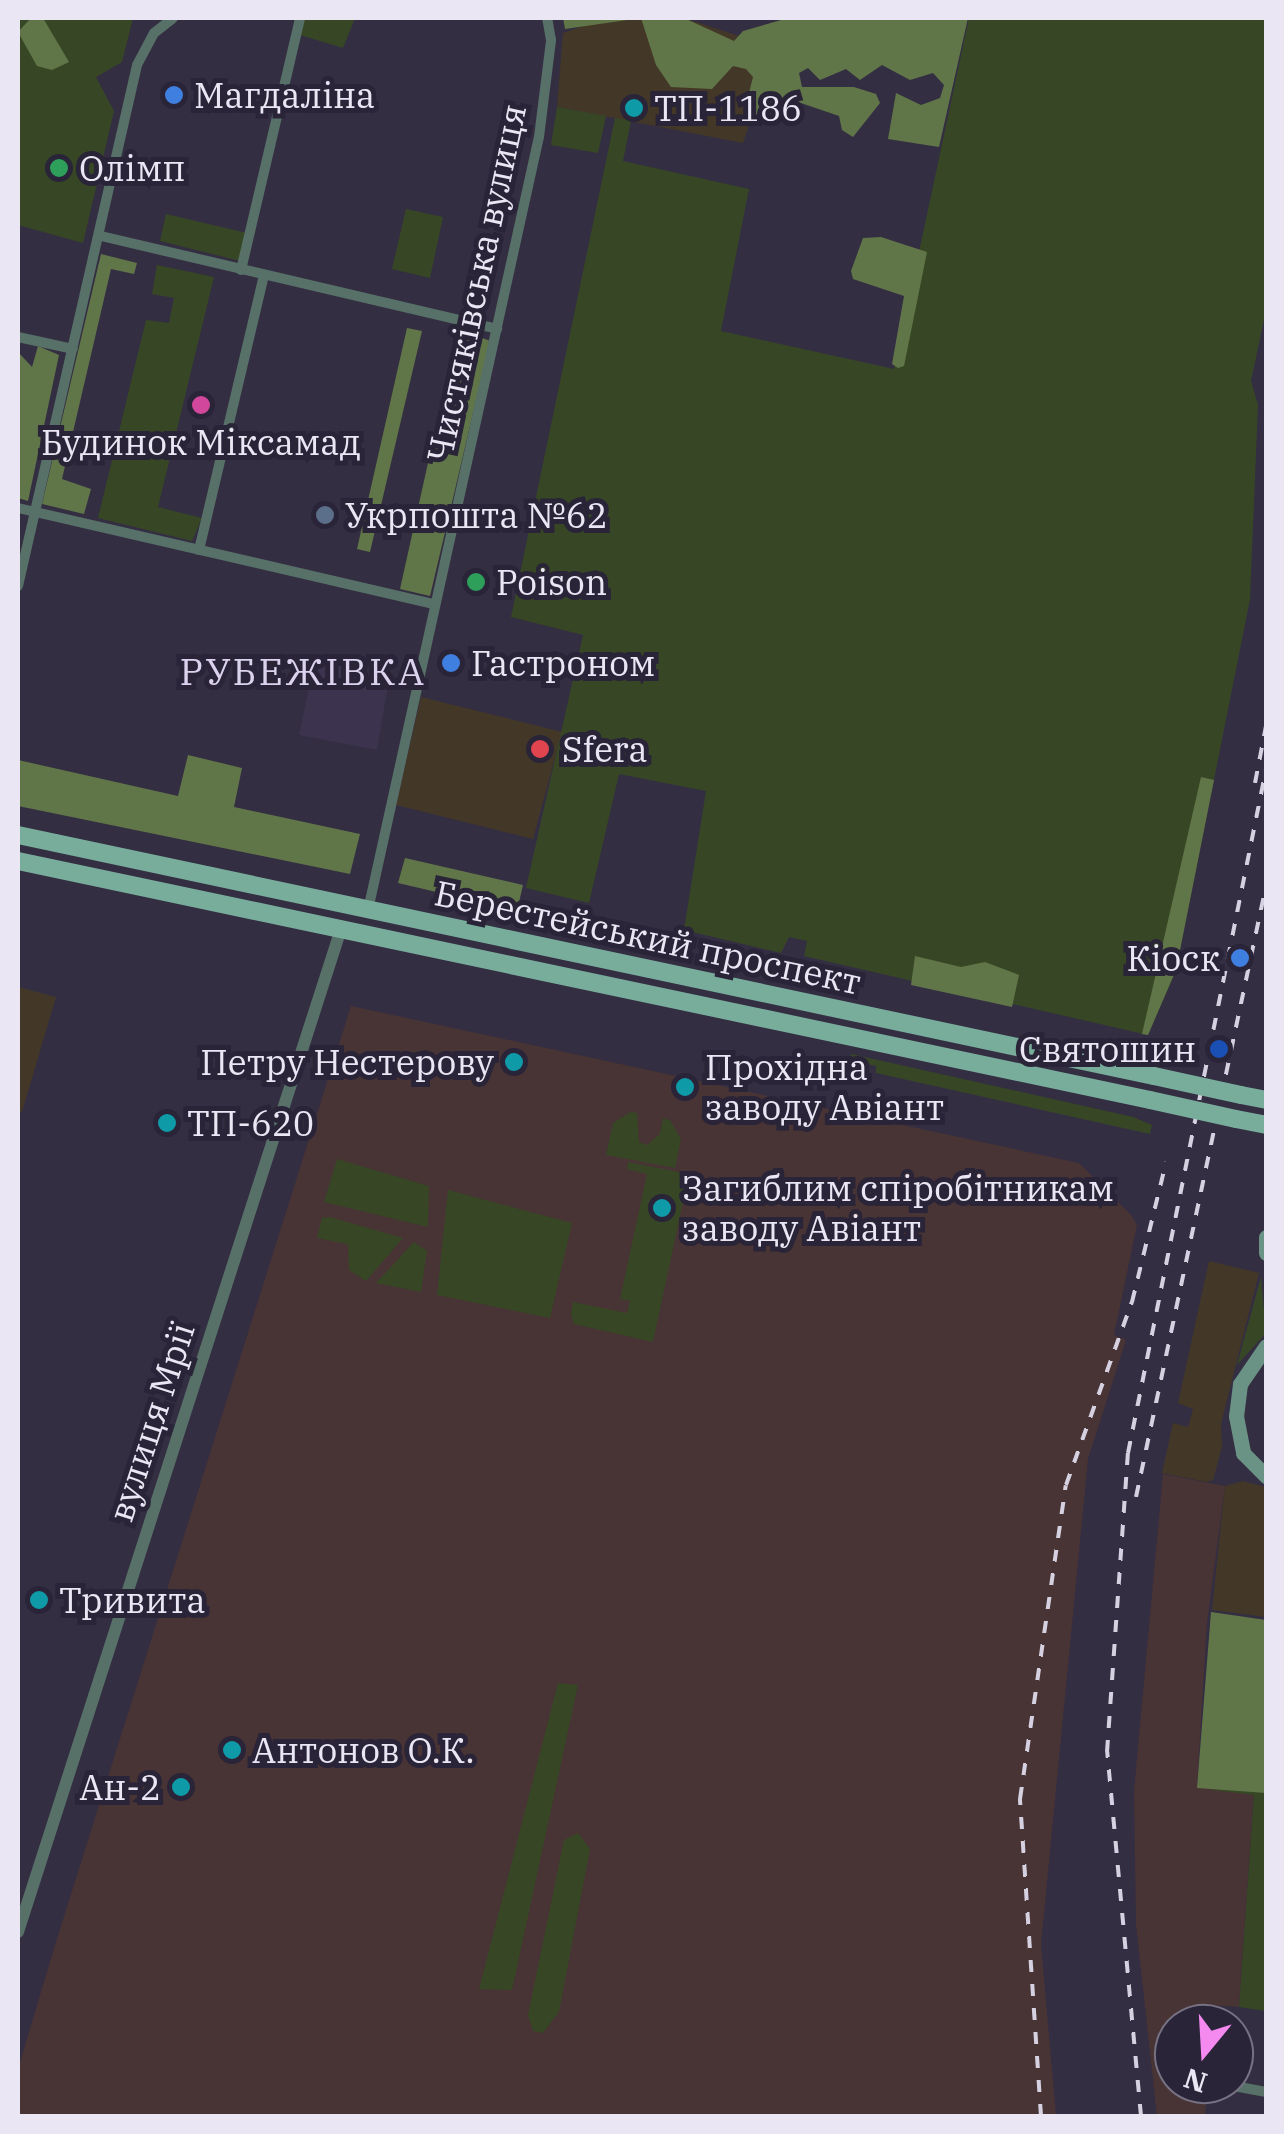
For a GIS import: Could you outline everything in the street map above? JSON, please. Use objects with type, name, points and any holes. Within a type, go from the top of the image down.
[{"type":"main road","name":"Берестейський проспект","points":[[18,834],[1266,1100]]},
{"type":"main road","name":"Берестейський проспект","points":[[18,861],[1266,1125]]},
{"type":"main road","points":[[1266,1237],[1266,1253]]},
{"type":"main road","points":[[1266,1346],[1240,1384],[1236,1416],[1243,1453],[1266,1476]]},
{"type":"street","points":[[18,586],[142,49],[173,18]]},
{"type":"street","points":[[242,270],[300,18]]},
{"type":"street","name":"Чистяківська вулиця","points":[[368,911],[539,137],[551,40],[547,18]]},
{"type":"street","points":[[101,236],[497,329]]},
{"type":"street","points":[[199,550],[264,276]]},
{"type":"street","points":[[18,337],[72,349]]},
{"type":"street","points":[[18,508],[435,604]]},
{"type":"street","name":"вулиця Мрії","points":[[18,1932],[341,929]]},
{"type":"shaded area","points":[[607,18],[684,18],[775,48],[743,143],[557,107],[563,33]]},
{"type":"shaded area","points":[[315,658],[389,679],[377,750],[299,735]]},
{"type":"shaded area","points":[[421,697],[562,732],[533,839],[396,805]]},
{"type":"shaded area","points":[[18,987],[56,997],[22,1112],[18,1110]]},
{"type":"shaded area","points":[[351,1006],[1079,1163],[1132,1216],[1137,1225],[1114,1335],[1126,1340],[1088,1459],[1041,1944],[1056,2116],[18,2116],[18,2069],[55,1945]]},
{"type":"shaded area","points":[[1209,1261],[1259,1273],[1221,1424],[1222,1447],[1213,1480],[1207,1482],[1162,1473],[1173,1423],[1188,1427],[1193,1409],[1178,1403]]},
{"type":"shaded area","points":[[1163,1474],[1225,1486],[1207,1623],[1197,1787],[1254,1794],[1239,2004],[1154,2004],[1154,2089],[1136,1924],[1134,1791]]},
{"type":"shaded area","points":[[1243,1481],[1266,1487],[1266,1617],[1212,1610],[1225,1486]]},
{"type":"shaded area","points":[[1156,2104],[1206,2104],[1205,2116],[1157,2116]]},
{"type":"green space","name":"Олімп","points":[[18,18],[133,18],[122,62],[96,77],[114,111],[83,243],[18,225]]},
{"type":"green space","points":[[31,18],[43,18],[69,62],[52,70],[37,66],[18,32]]},
{"type":"green space","points":[[304,18],[355,18],[343,48],[300,35]]},
{"type":"green space","points":[[563,18],[641,18],[565,29]]},
{"type":"green space","points":[[641,18],[684,18],[734,41],[743,31],[788,18],[968,18],[939,147],[888,139],[896,93],[921,105],[940,98],[944,85],[933,73],[910,80],[882,65],[860,80],[846,69],[820,80],[808,68],[799,73],[802,87],[854,87],[876,94],[880,103],[853,137],[842,130],[839,116],[798,102],[775,109],[768,121],[751,122],[743,117],[753,77],[746,69],[733,66],[712,89],[671,87],[656,65]]},
{"type":"green space","points":[[969,18],[1266,18],[1266,310],[1251,381],[1258,405],[1250,599],[1176,970],[1148,1035],[804,956],[807,941],[789,937],[781,953],[684,930],[706,791],[619,774],[589,903],[526,888],[583,635],[511,617],[615,118],[631,121],[623,161],[749,189],[721,331],[894,369]]},
{"type":"green space","points":[[557,107],[606,116],[598,153],[551,145]]},
{"type":"green space","points":[[406,209],[443,217],[430,278],[392,269]]},
{"type":"green space","points":[[166,214],[247,233],[240,261],[160,241]]},
{"type":"green space","points":[[881,237],[927,252],[904,366],[898,368],[892,364],[904,296],[853,279],[851,271],[863,238]]},
{"type":"green space","points":[[101,254],[137,263],[134,274],[111,269],[62,479],[91,489],[84,514],[42,504]]},
{"type":"green space","points":[[157,265],[214,277],[158,507],[202,518],[192,541],[98,518],[146,320],[169,323],[174,298],[152,294]]},
{"type":"green space","points":[[407,328],[422,331],[370,552],[357,549]]},
{"type":"green space","points":[[458,328],[490,341],[430,596],[400,589]]},
{"type":"green space","points":[[38,346],[59,355],[28,501],[18,498],[18,352],[32,367]]},
{"type":"green space","points":[[188,755],[242,768],[234,807],[360,834],[350,874],[18,806],[18,760],[178,796]]},
{"type":"green space","points":[[1201,777],[1214,780],[1176,970],[1148,1035],[1142,1034]]},
{"type":"green space","points":[[405,858],[523,885],[517,911],[398,883]]},
{"type":"green space","points":[[915,956],[961,967],[985,962],[1019,975],[1012,1007],[911,985]]},
{"type":"green space","points":[[851,1054],[1133,1117],[1152,1125],[1150,1134],[876,1073],[876,1066],[850,1060]]},
{"type":"green space","points":[[631,1112],[637,1113],[639,1142],[647,1145],[660,1134],[663,1118],[670,1120],[681,1139],[675,1168],[606,1155],[613,1123]]},
{"type":"green space","points":[[337,1159],[429,1186],[428,1227],[324,1202]]},
{"type":"green space","points":[[628,1162],[689,1174],[653,1342],[574,1324],[571,1315],[573,1302],[627,1313],[630,1301],[620,1299],[647,1174],[627,1169]]},
{"type":"green space","points":[[448,1190],[572,1223],[550,1318],[437,1295]]},
{"type":"green space","points":[[322,1218],[403,1238],[366,1281],[349,1270],[348,1244],[317,1238]]},
{"type":"green space","points":[[414,1242],[427,1251],[421,1292],[376,1283]]},
{"type":"green space","points":[[1261,1277],[1266,1333],[1237,1365]]},
{"type":"green space","points":[[1211,1612],[1266,1620],[1266,1793],[1197,1788]]},
{"type":"green space","points":[[558,1683],[578,1685],[512,1990],[479,1989]]},
{"type":"green space","points":[[1266,1735],[1266,2011],[1254,2009],[1254,2004],[1239,2004],[1254,1795],[1213,1790],[1218,1741]]},
{"type":"green space","points":[[578,1833],[590,1849],[559,2012],[543,2033],[533,2031],[528,2015],[564,1840]]},
{"type":"railway","points":[[1255,783],[1266,726]]},
{"type":"railway","points":[[1141,2116],[1107,1752],[1128,1453],[1266,769]]},
{"type":"railway","points":[[1136,1497],[1266,886]]},
{"type":"railway","points":[[1041,2116],[1020,1799],[1066,1485],[1132,1302],[1166,1162]]},
{"type":"place","name":"Магдаліна","points":[[174,95]]},
{"type":"place","name":"ТП-1186","points":[[634,108]]},
{"type":"place","name":"Олімп","points":[[59,168]]},
{"type":"place","name":"Будинок Міксамад","points":[[201,405]]},
{"type":"place","name":"Укрпошта №62","points":[[325,515]]},
{"type":"place","name":"Poison","points":[[476,582]]},
{"type":"place","name":"Гастроном","points":[[451,663]]},
{"type":"place","name":"Sfera","points":[[540,749]]},
{"type":"place","name":"Кіоск","points":[[1240,958]]},
{"type":"place","name":"Святошин","points":[[1219,1049]]},
{"type":"place","name":"Петру Нестерову","points":[[514,1062]]},
{"type":"place","name":"Прохідна заводу Авіант","points":[[685,1087]]},
{"type":"place","name":"ТП-620","points":[[167,1123]]},
{"type":"place","name":"Загиблим спіробітникам заводу Авіант","points":[[662,1208]]},
{"type":"place","name":"Тривита","points":[[39,1600]]},
{"type":"place","name":"Антонов О.К.","points":[[232,1750]]},
{"type":"place","name":"Ан-2","points":[[181,1787]]},
{"type":"district","name":"РУБЕЖІВКА","points":[[303,671]]}]
